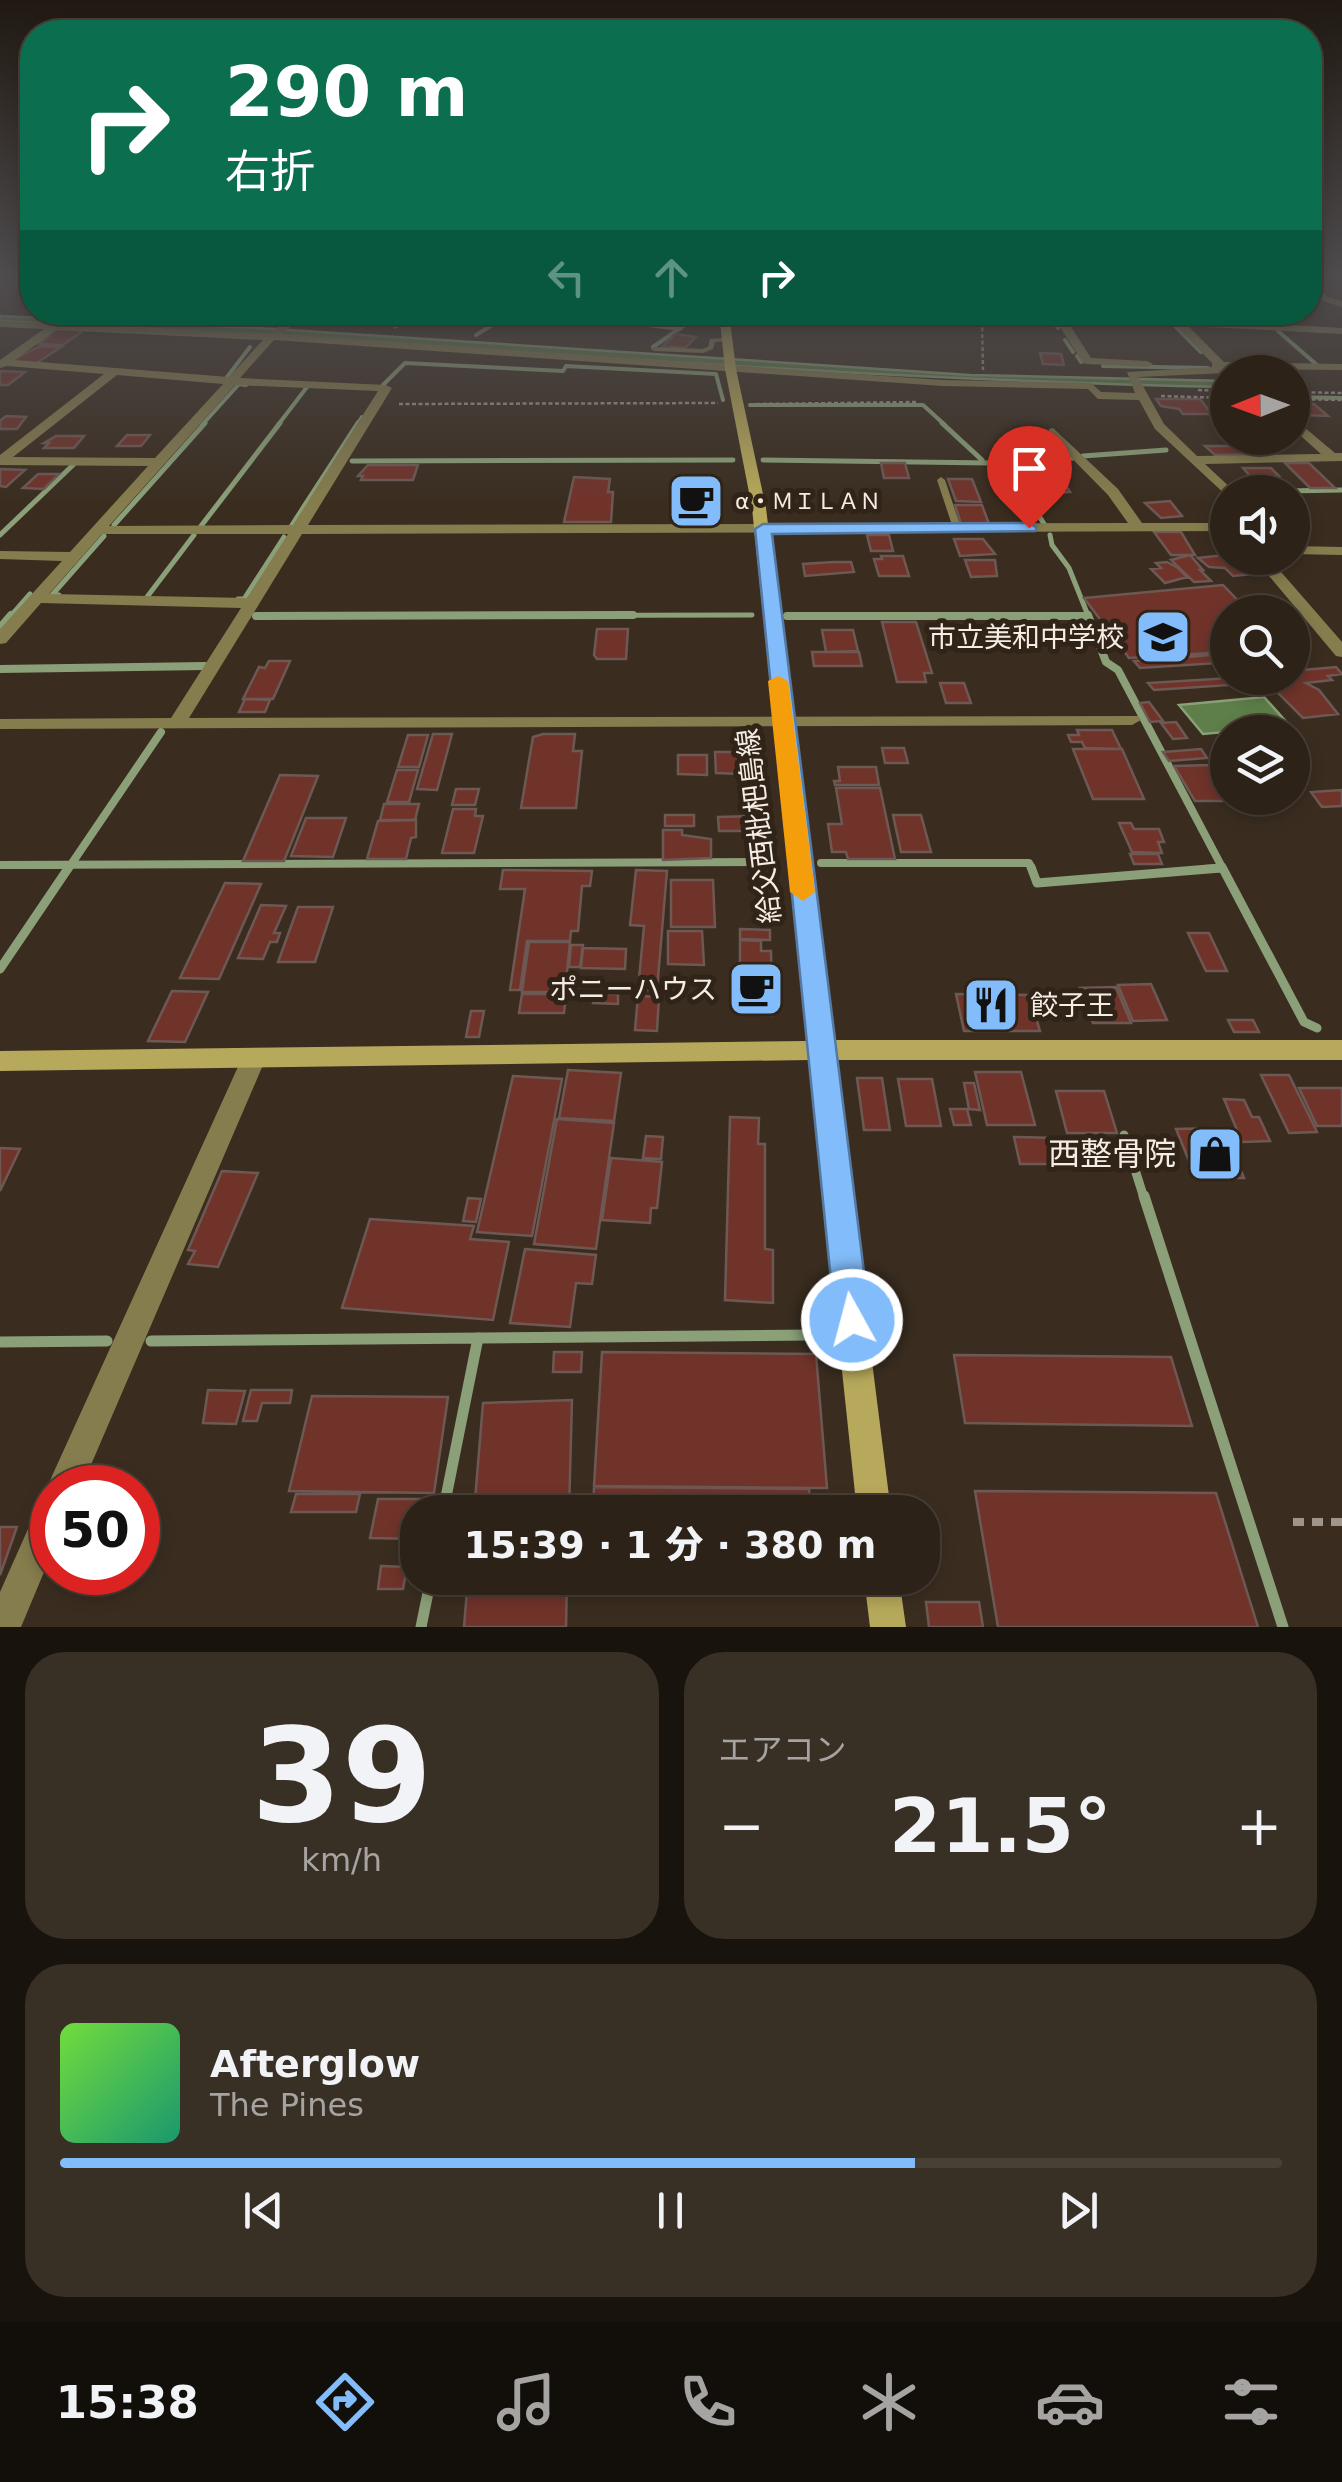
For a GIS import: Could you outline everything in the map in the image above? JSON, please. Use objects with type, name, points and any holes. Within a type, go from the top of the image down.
[{"type":"main road","name":"給父西枇杷島線","points":[[728,353],[763,529],[872,1495]]},
{"type":"main road","points":[[0,1061],[822,1050],[1342,1050]]},
{"type":"main road","points":[[884,1595],[888,1627]]},
{"type":"street","points":[[0,639],[257,353]]},
{"type":"street","points":[[563,353],[729,362]]},
{"type":"street","points":[[617,353],[943,383],[1092,386],[1098,395],[1140,389]]},
{"type":"street","points":[[1082,353],[1095,364],[1210,366]]},
{"type":"street","points":[[4,360],[232,381],[386,388],[177,723]]},
{"type":"street","points":[[1310,367],[1342,367]]},
{"type":"street","points":[[1210,370],[1131,374],[1159,426],[1210,476]]},
{"type":"street","points":[[0,461],[113,372]]},
{"type":"street","points":[[1053,432],[1114,492],[1138,527]]},
{"type":"street","points":[[1310,435],[1337,457]]},
{"type":"street","points":[[1194,460],[1337,457]]},
{"type":"street","points":[[0,461],[159,462]]},
{"type":"street","points":[[98,530],[1210,527]]},
{"type":"street","points":[[1310,550],[1342,551]]},
{"type":"street","points":[[0,555],[74,556]]},
{"type":"street","points":[[1276,575],[1342,652]]},
{"type":"street","points":[[37,598],[252,603]]},
{"type":"street","points":[[0,724],[1132,720]]},
{"type":"street","points":[[74,1465],[254,1058]]},
{"type":"street","points":[[3,1627],[30,1565]]},
{"type":"lane","points":[[941,480],[957,528]]},
{"type":"path","points":[[982,353],[983,373]]},
{"type":"path","points":[[1140,389],[1178,397],[1210,398]]},
{"type":"path","points":[[1178,397],[1173,390],[1210,390]]},
{"type":"path","points":[[1310,392],[1342,393]]},
{"type":"path","points":[[1310,399],[1342,400]]},
{"type":"path","points":[[376,404],[918,402]]},
{"type":"path","points":[[1294,1522],[1342,1522]]},
{"type":"shaded area","points":[[528,353],[637,353],[970,375],[1210,381],[1210,387],[920,376]]},
{"type":"shaded area","points":[[1264,697],[1280,715],[1210,715],[1210,733],[1203,734],[1179,705]]},
{"type":"building","points":[[27,353],[52,353],[35,364],[11,361]]},
{"type":"building","points":[[1040,353],[1061,354],[1064,365],[1043,364]]},
{"type":"building","points":[[0,372],[25,372],[8,385],[0,385]]},
{"type":"building","points":[[1156,399],[1200,399],[1210,414],[1183,414],[1179,409],[1161,406]]},
{"type":"building","points":[[1310,404],[1314,404],[1328,416],[1310,415]]},
{"type":"building","points":[[6,416],[26,417],[17,429],[0,429],[0,421]]},
{"type":"building","points":[[127,435],[150,435],[141,446],[117,446]]},
{"type":"building","points":[[56,436],[84,436],[74,448],[44,448],[49,443],[44,443]]},
{"type":"building","points":[[881,463],[905,463],[909,478],[884,478]]},
{"type":"building","points":[[1285,463],[1309,463],[1335,488],[1310,488],[1310,475],[1297,475]]},
{"type":"building","points":[[368,465],[418,465],[413,480],[361,480],[363,476],[358,476]]},
{"type":"building","points":[[1243,468],[1271,468],[1278,475],[1249,475]]},
{"type":"building","points":[[0,469],[25,470],[6,487],[0,486]]},
{"type":"building","points":[[38,474],[59,474],[44,489],[23,488]]},
{"type":"building","points":[[574,477],[610,479],[611,522],[564,522]]},
{"type":"building","points":[[1061,478],[1070,492],[1045,494],[1033,480]]},
{"type":"building","points":[[948,479],[972,479],[981,502],[956,501]]},
{"type":"building","points":[[679,491],[696,495],[696,491],[706,491],[712,495],[708,506],[713,506],[714,512],[680,512]]},
{"type":"building","points":[[1170,501],[1182,516],[1161,518],[1145,503]]},
{"type":"building","points":[[955,505],[982,505],[989,524],[961,524]]},
{"type":"building","points":[[1154,532],[1181,532],[1195,555],[1171,555]]},
{"type":"building","points":[[867,535],[889,535],[893,551],[871,551]]},
{"type":"building","points":[[954,539],[983,539],[995,554],[960,556]]},
{"type":"building","points":[[1190,555],[1211,581],[1194,582],[1171,560]]},
{"type":"building","points":[[881,556],[903,556],[909,576],[879,576],[874,559],[882,559]]},
{"type":"building","points":[[1210,557],[1210,567],[1209,567],[1198,558]]},
{"type":"building","points":[[965,560],[995,560],[997,576],[971,577]]},
{"type":"building","points":[[851,562],[854,572],[805,576],[803,564]]},
{"type":"building","points":[[1167,562],[1187,577],[1165,583],[1151,569],[1161,568],[1156,563]]},
{"type":"building","points":[[1223,585],[1233,595],[1210,595],[1210,653],[1129,658],[1084,598]]},
{"type":"building","points":[[882,622],[916,622],[932,673],[924,673],[926,682],[897,682]]},
{"type":"building","points":[[597,629],[628,629],[626,659],[597,659]]},
{"type":"building","points":[[822,630],[853,630],[858,651],[826,652]]},
{"type":"building","points":[[812,652],[859,652],[862,666],[814,666]]},
{"type":"building","points":[[1210,655],[1210,664],[1140,668],[1134,661]]},
{"type":"building","points":[[269,661],[290,661],[273,699],[243,699],[259,667],[265,668]]},
{"type":"building","points":[[1336,667],[1342,674],[1328,676],[1332,680],[1310,683],[1310,669]]},
{"type":"building","points":[[1210,679],[1210,686],[1154,690],[1148,683]]},
{"type":"building","points":[[940,683],[964,683],[971,703],[946,703]]},
{"type":"building","points":[[1310,685],[1319,690],[1338,714],[1310,717],[1300,715],[1280,695],[1310,695]]},
{"type":"building","points":[[245,699],[270,700],[265,712],[239,712]]},
{"type":"building","points":[[1149,702],[1163,721],[1150,722],[1140,703]]},
{"type":"building","points":[[1176,722],[1187,738],[1173,739],[1161,723]]},
{"type":"building","points":[[1077,730],[1112,730],[1121,749],[1085,748],[1082,742],[1071,742],[1068,735],[1079,735]]},
{"type":"building","points":[[433,734],[452,734],[437,790],[417,789]]},
{"type":"building","points":[[575,734],[573,751],[582,751],[576,808],[521,808],[533,737]]},
{"type":"building","points":[[408,735],[428,735],[419,767],[398,767]]},
{"type":"building","points":[[882,748],[904,748],[908,763],[885,763]]},
{"type":"building","points":[[1073,749],[1122,749],[1144,799],[1093,799]]},
{"type":"building","points":[[1201,749],[1207,758],[1169,761],[1163,752]]},
{"type":"building","points":[[715,752],[740,752],[741,774],[716,773]]},
{"type":"building","points":[[678,755],[707,755],[707,775],[678,774]]},
{"type":"building","points":[[1210,765],[1210,801],[1195,801],[1174,766]]},
{"type":"building","points":[[838,767],[876,767],[879,785],[835,785],[834,781],[840,781]]},
{"type":"building","points":[[397,770],[418,770],[409,802],[387,802]]},
{"type":"building","points":[[280,775],[318,776],[284,861],[243,861]]},
{"type":"building","points":[[836,788],[880,788],[895,859],[848,859],[846,852],[832,852],[828,824],[842,824]]},
{"type":"building","points":[[456,789],[479,789],[475,805],[452,805]]},
{"type":"building","points":[[1342,790],[1342,806],[1322,807],[1311,792]]},
{"type":"building","points":[[384,804],[419,804],[415,820],[380,820]]},
{"type":"building","points":[[453,809],[476,809],[475,816],[483,816],[474,853],[442,853]]},
{"type":"building","points":[[665,815],[694,815],[694,826],[665,826]]},
{"type":"building","points":[[893,815],[921,815],[931,852],[901,852]]},
{"type":"building","points":[[754,816],[755,831],[719,831],[718,817]]},
{"type":"building","points":[[306,818],[346,818],[333,857],[291,856]]},
{"type":"building","points":[[416,820],[416,837],[411,838],[406,859],[367,859],[378,821]]},
{"type":"building","points":[[1119,823],[1131,823],[1134,829],[1159,829],[1164,842],[1158,842],[1162,853],[1132,852]]},
{"type":"building","points":[[663,830],[682,830],[682,835],[711,839],[711,858],[663,860]]},
{"type":"building","points":[[1130,854],[1158,854],[1162,864],[1134,864]]},
{"type":"building","points":[[503,870],[592,871],[590,886],[582,886],[578,931],[571,931],[570,941],[527,941],[520,990],[510,990],[525,889],[500,889]]},
{"type":"building","points":[[636,870],[667,871],[657,990],[638,990],[644,926],[630,925]]},
{"type":"building","points":[[671,880],[713,880],[715,927],[671,927]]},
{"type":"building","points":[[225,883],[261,884],[219,979],[180,978]]},
{"type":"building","points":[[261,905],[286,906],[274,933],[280,933],[277,942],[270,942],[263,959],[238,958]]},
{"type":"building","points":[[298,907],[333,907],[315,962],[278,962]]},
{"type":"building","points":[[740,929],[770,930],[770,940],[740,939]]},
{"type":"building","points":[[668,931],[702,931],[704,965],[668,964]]},
{"type":"building","points":[[1188,933],[1209,933],[1227,971],[1206,971]]},
{"type":"building","points":[[740,940],[761,941],[761,951],[771,951],[772,1015],[740,1014]]},
{"type":"building","points":[[529,942],[570,942],[565,992],[522,992]]},
{"type":"building","points":[[571,945],[583,945],[580,967],[569,967]]},
{"type":"building","points":[[583,948],[626,949],[625,969],[581,968]]},
{"type":"building","points":[[1151,984],[1167,1020],[1133,1021],[1118,985]]},
{"type":"building","points":[[1116,987],[1131,1023],[1093,1023],[1080,988]]},
{"type":"building","points":[[172,991],[208,992],[185,1042],[148,1041]]},
{"type":"building","points":[[522,994],[566,994],[564,1013],[519,1013]]},
{"type":"building","points":[[593,994],[618,994],[618,1004],[593,1003]]},
{"type":"building","points":[[956,994],[1029,995],[1040,1031],[964,1031]]},
{"type":"building","points":[[638,996],[659,997],[657,1031],[635,1030]]},
{"type":"building","points":[[471,1011],[484,1011],[479,1037],[466,1037]]},
{"type":"building","points":[[1228,1020],[1253,1020],[1259,1032],[1234,1032]]},
{"type":"building","points":[[568,1070],[621,1073],[614,1121],[559,1118]]},
{"type":"building","points":[[975,1072],[1021,1072],[1035,1125],[987,1125]]},
{"type":"building","points":[[1261,1075],[1289,1075],[1317,1132],[1289,1133]]},
{"type":"building","points":[[513,1076],[562,1079],[532,1236],[477,1232]]},
{"type":"building","points":[[857,1078],[882,1078],[890,1130],[864,1130]]},
{"type":"building","points":[[898,1079],[932,1079],[941,1126],[906,1126]]},
{"type":"building","points":[[964,1083],[974,1083],[980,1110],[969,1109]]},
{"type":"building","points":[[1299,1088],[1342,1088],[1342,1126],[1317,1126]]},
{"type":"building","points":[[1056,1091],[1104,1091],[1117,1133],[1067,1133]]},
{"type":"building","points":[[1224,1099],[1244,1100],[1252,1117],[1259,1117],[1270,1141],[1242,1142]]},
{"type":"building","points":[[950,1109],[967,1109],[971,1125],[954,1125]]},
{"type":"building","points":[[730,1117],[759,1118],[758,1144],[765,1144],[765,1249],[773,1250],[773,1303],[725,1300]]},
{"type":"building","points":[[557,1119],[614,1123],[596,1249],[534,1244]]},
{"type":"building","points":[[1223,1128],[1244,1178],[1196,1178],[1176,1129]]},
{"type":"building","points":[[646,1136],[663,1137],[661,1159],[643,1158]]},
{"type":"building","points":[[1014,1137],[1060,1138],[1067,1164],[1020,1164]]},
{"type":"building","points":[[0,1148],[20,1149],[0,1191]]},
{"type":"building","points":[[611,1158],[662,1162],[657,1208],[651,1208],[650,1223],[602,1220]]},
{"type":"building","points":[[222,1171],[258,1173],[218,1267],[188,1264],[195,1251],[188,1250]]},
{"type":"building","points":[[468,1198],[481,1199],[476,1222],[463,1221]]},
{"type":"building","points":[[370,1219],[474,1226],[470,1239],[509,1242],[493,1320],[342,1308]]},
{"type":"building","points":[[525,1249],[596,1255],[592,1284],[576,1283],[570,1327],[510,1323]]},
{"type":"building","points":[[554,1352],[582,1352],[581,1372],[553,1372]]},
{"type":"building","points":[[602,1352],[816,1354],[827,1488],[594,1486]]},
{"type":"building","points":[[954,1355],[1171,1357],[1192,1426],[965,1423]]},
{"type":"building","points":[[208,1390],[245,1391],[236,1424],[203,1423]]},
{"type":"building","points":[[251,1390],[292,1390],[290,1403],[262,1403],[257,1421],[243,1421]]},
{"type":"building","points":[[312,1396],[448,1397],[434,1493],[289,1491]]},
{"type":"building","points":[[572,1400],[569,1495],[475,1495],[483,1403]]},
{"type":"building","points":[[594,1487],[809,1489],[810,1495],[594,1495]]},
{"type":"building","points":[[975,1491],[1216,1493],[1258,1627],[998,1627]]},
{"type":"building","points":[[296,1494],[360,1494],[356,1512],[291,1512]]},
{"type":"building","points":[[378,1499],[400,1499],[400,1539],[370,1538]]},
{"type":"building","points":[[0,1527],[17,1527],[0,1575]]},
{"type":"building","points":[[381,1566],[400,1567],[400,1589],[378,1589]]},
{"type":"building","points":[[467,1595],[567,1595],[566,1627],[464,1627]]},
{"type":"building","points":[[926,1602],[979,1602],[983,1627],[929,1627]]},
{"type":"waterway","points":[[227,377],[245,353]]},
{"type":"waterway","points":[[1303,353],[1317,365]]},
{"type":"waterway","points":[[1077,356],[1081,362]]},
{"type":"waterway","points":[[383,385],[405,363],[563,371],[566,366],[716,374],[723,400]]},
{"type":"waterway","points":[[1103,366],[1208,368]]},
{"type":"waterway","points":[[202,425],[239,384],[246,385]]},
{"type":"waterway","points":[[278,425],[307,387]]},
{"type":"waterway","points":[[1310,397],[1342,398]]},
{"type":"waterway","points":[[750,405],[923,405],[945,425]]},
{"type":"waterway","points":[[357,425],[362,417]]},
{"type":"waterway","points":[[114,525],[205,423]]},
{"type":"waterway","points":[[201,526],[280,423]]},
{"type":"waterway","points":[[292,525],[358,423]]},
{"type":"waterway","points":[[942,423],[982,460]]},
{"type":"waterway","points":[[1083,456],[1166,450]]},
{"type":"waterway","points":[[763,460],[991,463],[1073,458]]},
{"type":"waterway","points":[[352,461],[733,460]]},
{"type":"waterway","points":[[0,535],[74,464]]},
{"type":"waterway","points":[[991,464],[1032,504],[1044,524]]},
{"type":"waterway","points":[[1310,491],[1342,490]]},
{"type":"waterway","points":[[147,597],[194,535]]},
{"type":"waterway","points":[[1050,535],[1052,545],[1069,568],[1089,618]]},
{"type":"waterway","points":[[59,595],[52,595],[104,536]]},
{"type":"waterway","points":[[238,599],[244,599],[284,537]]},
{"type":"waterway","points":[[9,618],[30,594]]},
{"type":"waterway","points":[[0,628],[11,615]]},
{"type":"waterway","points":[[633,615],[256,616],[752,615]]},
{"type":"waterway","points":[[1088,615],[1106,662],[1118,670],[1223,869]]},
{"type":"waterway","points":[[787,616],[1086,616]]},
{"type":"waterway","points":[[0,669],[205,666]]},
{"type":"waterway","points":[[71,865],[161,732]]},
{"type":"waterway","points":[[71,865],[772,862]]},
{"type":"waterway","points":[[821,863],[1029,863],[1031,867]]},
{"type":"waterway","points":[[0,865],[71,865]]},
{"type":"waterway","points":[[68,869],[71,865]]},
{"type":"waterway","points":[[0,969],[69,867]]},
{"type":"waterway","points":[[1031,867],[1037,883],[1221,868],[1204,869]]},
{"type":"waterway","points":[[1222,867],[1304,1022],[1317,1028]]},
{"type":"waterway","points":[[1124,1135],[1144,1198]]},
{"type":"waterway","points":[[1144,1196],[1283,1627]]},
{"type":"waterway","points":[[478,1338],[812,1335]]},
{"type":"waterway","points":[[151,1341],[478,1338]]},
{"type":"waterway","points":[[446,1495],[478,1338]]},
{"type":"waterway","points":[[0,1342],[107,1341]]},
{"type":"waterway","points":[[421,1627],[428,1595]]},
{"type":"slow traffic","points":[[778,681],[803,892]]},
{"type":"place","name":"α・ＭＩＬＡＮ","points":[[696,501]]},
{"type":"place","name":"市立美和中学校","points":[[1163,637]]},
{"type":"place","name":"ポニーハウス","points":[[756,989]]},
{"type":"place","name":"餃子王","points":[[991,1005]]},
{"type":"place","name":"西整骨院","points":[[1215,1154]]},
{"type":"route","points":[[852,1320],[763,529],[1029,528]]}]
